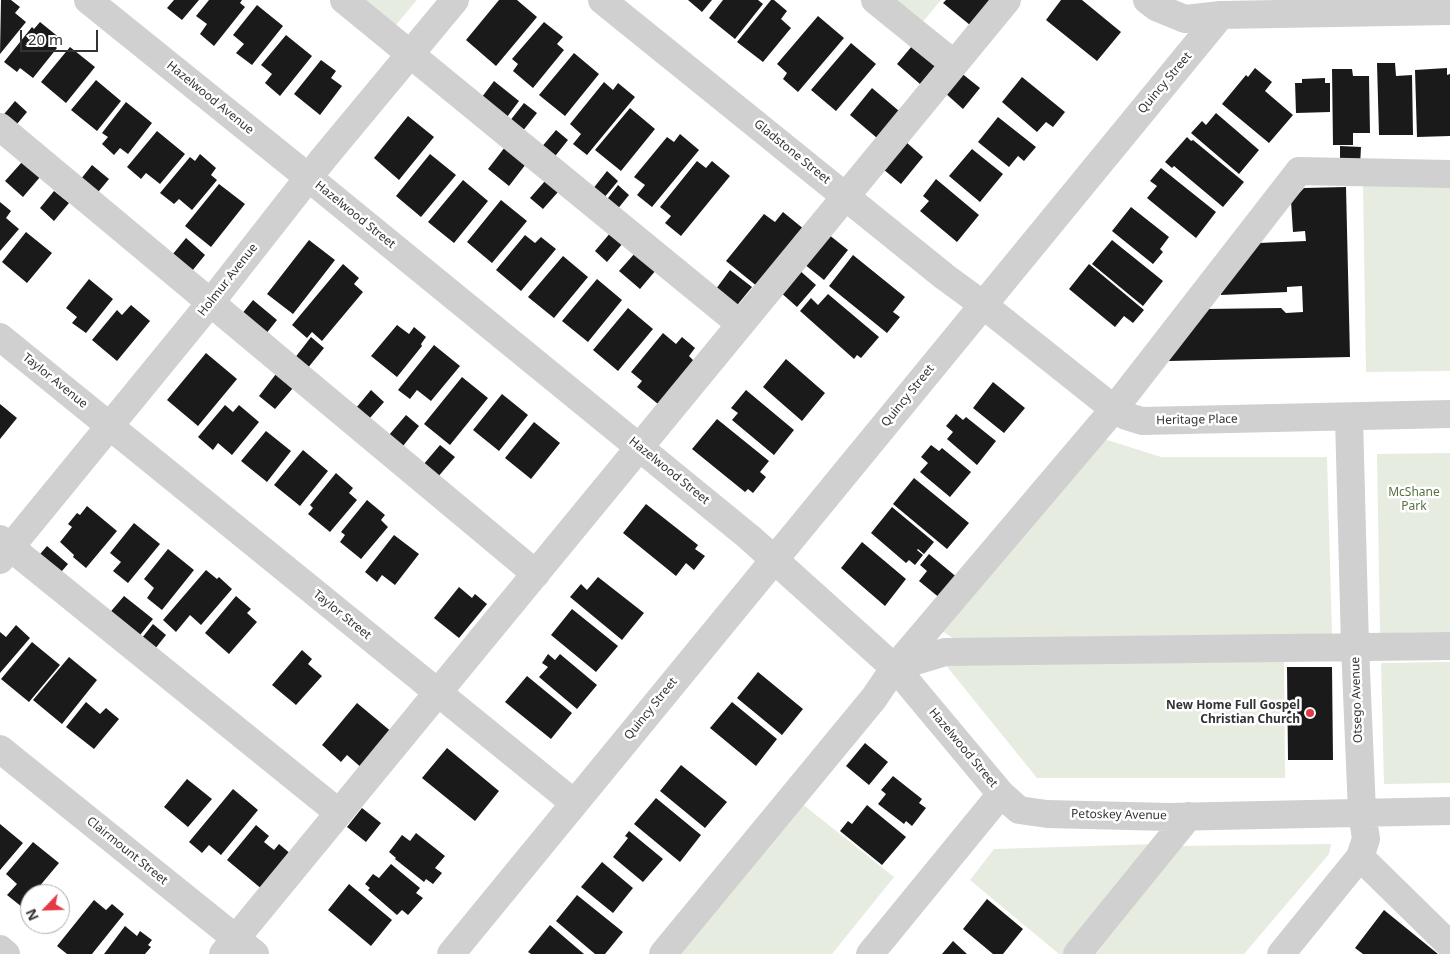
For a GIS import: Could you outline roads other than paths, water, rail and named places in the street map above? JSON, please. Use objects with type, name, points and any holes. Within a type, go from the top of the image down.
[{"type":"street","name":"Hazelwood Avenue","points":[[88,0],[309,178]]},
{"type":"street","points":[[344,0],[740,324]]},
{"type":"street","name":"Holmur Avenue","points":[[3,549],[110,426],[455,0]]},
{"type":"street","name":"Gladstone Street","points":[[602,0],[945,277],[982,304]]},
{"type":"street","points":[[875,0],[954,64]]},
{"type":"street","points":[[238,949],[339,813],[1007,0]]},
{"type":"street","points":[[1147,0],[1156,7],[1185,19],[1221,16],[1448,9]]},
{"type":"street","name":"Quincy Street","points":[[450,954],[982,304],[1221,16]]},
{"type":"street","points":[[0,127],[536,574]]},
{"type":"street","points":[[663,954],[874,698],[895,668],[1114,409],[1300,171],[1450,174]]},
{"type":"street","name":"Hazelwood Street","points":[[309,178],[749,537],[895,668],[1001,794]]},
{"type":"street","name":"Heritage Place","points":[[982,304],[1114,409],[1126,416],[1142,420],[1450,414]]},
{"type":"street","name":"Taylor Avenue","points":[[0,337],[110,426]]},
{"type":"street","name":"Otsego Avenue","points":[[1281,954],[1360,857],[1366,839],[1362,812],[1355,646],[1349,417]]},
{"type":"street","name":"Taylor Street","points":[[110,426],[574,803]]},
{"type":"street","points":[[3,549],[339,813]]},
{"type":"street","points":[[895,668],[945,652],[1450,646]]},
{"type":"street","name":"Clairmount Street","points":[[0,749],[238,949]]},
{"type":"street","points":[[870,954],[1001,794]]},
{"type":"street","name":"Petoskey Avenue","points":[[1001,794],[1019,810],[1047,814],[1190,816],[1450,810]]},
{"type":"street","points":[[1077,954],[1190,816]]},
{"type":"street","points":[[1360,857],[1450,945]]},
{"type":"street","points":[[0,949],[6,954]]},
{"type":"place","name":"New Home Full Gospel Christian Church","points":[[1310,713]]},
{"type":"park label","name":"McShane Park","points":[[1414,500]]}]
